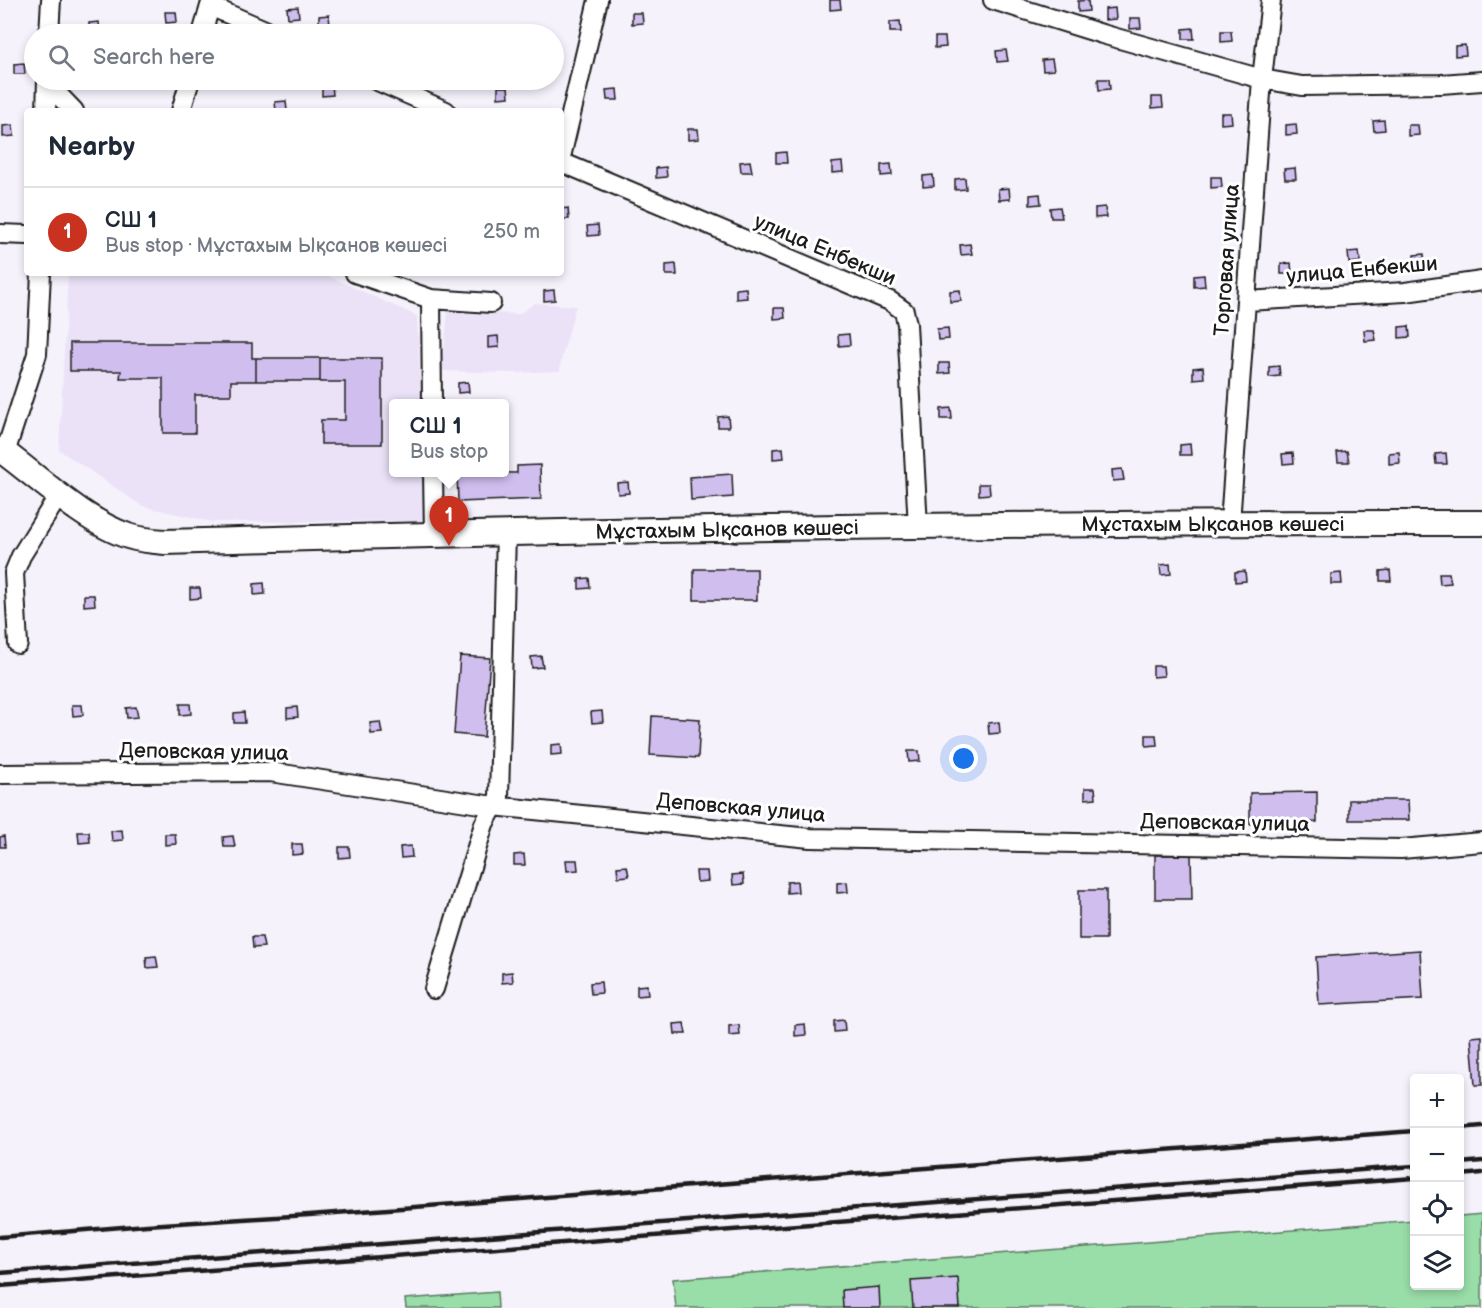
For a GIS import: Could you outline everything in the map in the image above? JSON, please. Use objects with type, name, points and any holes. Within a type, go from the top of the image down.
[{"type":"main road","name":"Мұстахым Ықсанов көшесі","points":[[3,452],[77,508],[109,528],[143,540],[165,542],[434,534],[918,527],[1482,523]]},
{"type":"street","points":[[50,24],[51,0]]},
{"type":"street","points":[[564,144],[598,0]]},
{"type":"street","points":[[993,0],[1102,34],[1262,79],[1302,86],[1441,84],[1482,81]]},
{"type":"street","name":"Торговая улица","points":[[1230,523],[1262,79],[1271,0]]},
{"type":"street","points":[[205,24],[212,3],[254,24]]},
{"type":"street","points":[[46,108],[47,90]]},
{"type":"street","points":[[55,90],[71,108]]},
{"type":"street","points":[[182,108],[187,90]]},
{"type":"street","points":[[398,90],[439,108]]},
{"type":"street","name":"улица Енбекши","points":[[564,163],[890,301],[904,310],[907,324],[918,527]]},
{"type":"street","points":[[0,234],[24,235]]},
{"type":"street","points":[[3,452],[37,354],[41,276]]},
{"type":"street","points":[[364,276],[431,299],[491,303]]},
{"type":"street","name":"улица Енбекши","points":[[1246,301],[1405,292],[1482,281]]},
{"type":"street","points":[[431,299],[432,399]]},
{"type":"street","points":[[433,477],[434,534]]},
{"type":"street","points":[[18,644],[14,573],[21,556],[59,495]]},
{"type":"street","points":[[434,989],[484,824],[496,802],[499,791],[506,533]]},
{"type":"street","name":"Деповская улица","points":[[0,774],[270,772],[493,806],[810,838],[1401,849],[1482,842]]},
{"type":"shaded area","points":[[68,276],[329,276],[417,316],[421,399],[389,399],[389,477],[424,477],[426,521],[212,522],[142,506],[59,450]]},
{"type":"shaded area","points":[[535,303],[576,306],[560,371],[512,373],[442,371],[448,311],[519,314]]},
{"type":"green space","points":[[1482,1214],[1482,1308],[676,1308],[673,1279],[1410,1220],[1410,1290],[1464,1290],[1464,1216]]},
{"type":"green space","points":[[497,1292],[498,1308],[406,1308],[405,1299]]},
{"type":"building","points":[[830,0],[840,0],[841,9],[830,10]]},
{"type":"building","points":[[1088,0],[1089,11],[1078,12],[1078,1]]},
{"type":"building","points":[[298,7],[299,17],[288,18],[287,8]]},
{"type":"building","points":[[1115,8],[1116,19],[1105,20],[1105,9]]},
{"type":"building","points":[[165,12],[176,12],[177,22],[166,23]]},
{"type":"building","points":[[632,13],[642,13],[643,23],[632,24]]},
{"type":"building","points":[[329,15],[330,24],[319,24],[319,16]]},
{"type":"building","points":[[1130,18],[1140,18],[1141,28],[1130,29]]},
{"type":"building","points":[[900,21],[901,32],[890,32],[890,22]]},
{"type":"building","points":[[1193,28],[1194,39],[1183,39],[1183,29]]},
{"type":"building","points":[[1221,31],[1231,31],[1232,41],[1221,42]]},
{"type":"building","points":[[935,37],[945,37],[946,47],[935,48]]},
{"type":"building","points":[[1465,45],[1466,55],[1455,56],[1455,46]]},
{"type":"building","points":[[1006,50],[1008,61],[997,62],[996,51]]},
{"type":"building","points":[[1052,59],[1054,70],[1043,71],[1042,60]]},
{"type":"building","points":[[24,63],[24,74],[14,74],[14,64]]},
{"type":"building","points":[[1098,79],[1109,79],[1110,89],[1099,90]]},
{"type":"building","points":[[617,89],[618,100],[607,100],[606,90]]},
{"type":"building","points":[[322,90],[332,90],[333,95],[322,96]]},
{"type":"building","points":[[498,90],[508,90],[509,97],[498,98]]},
{"type":"building","points":[[1152,97],[1162,97],[1163,107],[1152,108]]},
{"type":"building","points":[[286,101],[287,108],[276,108],[275,102]]},
{"type":"building","points":[[1221,113],[1231,113],[1232,123],[1221,124]]},
{"type":"building","points":[[1384,120],[1385,130],[1374,131],[1373,121]]},
{"type":"building","points":[[1296,124],[1297,134],[1286,135],[1286,125]]},
{"type":"building","points":[[13,125],[14,136],[3,137],[3,126]]},
{"type":"building","points":[[1408,125],[1418,125],[1419,135],[1408,136]]},
{"type":"building","points":[[688,129],[698,129],[699,139],[688,140]]},
{"type":"building","points":[[786,152],[787,163],[776,163],[776,153]]},
{"type":"building","points":[[750,161],[752,172],[741,172],[740,162]]},
{"type":"building","points":[[842,162],[843,172],[832,173],[832,163]]},
{"type":"building","points":[[891,164],[892,175],[881,176],[881,165]]},
{"type":"building","points":[[666,167],[667,177],[656,178],[656,168]]},
{"type":"building","points":[[1295,168],[1296,179],[1285,179],[1284,169]]},
{"type":"building","points":[[933,175],[934,186],[923,187],[923,176]]},
{"type":"building","points":[[1211,177],[1221,177],[1222,187],[1211,188]]},
{"type":"building","points":[[965,178],[966,189],[955,190],[955,179]]},
{"type":"building","points":[[1009,188],[1010,199],[999,200],[998,189]]},
{"type":"building","points":[[1040,194],[1041,204],[1030,205],[1030,195]]},
{"type":"building","points":[[1060,207],[1062,218],[1051,218],[1050,208]]},
{"type":"building","points":[[1105,207],[1106,217],[1095,218],[1095,208]]},
{"type":"building","points":[[568,208],[569,219],[564,219],[564,209]]},
{"type":"building","points":[[598,225],[599,235],[588,236],[587,226]]},
{"type":"building","points":[[970,244],[972,254],[961,255],[960,245]]},
{"type":"building","points":[[1359,251],[1360,262],[1349,263],[1348,252]]},
{"type":"building","points":[[1424,254],[1425,265],[1414,266],[1414,255]]},
{"type":"building","points":[[1291,263],[1292,274],[1281,274],[1281,264]]},
{"type":"building","points":[[676,264],[677,275],[666,275],[666,265]]},
{"type":"building","points":[[1204,275],[1205,286],[1194,287],[1194,276]]},
{"type":"building","points":[[746,288],[747,298],[736,299],[736,289]]},
{"type":"building","points":[[554,290],[555,300],[544,301],[544,291]]},
{"type":"building","points":[[960,290],[961,301],[950,302],[950,291]]},
{"type":"building","points":[[774,308],[784,308],[785,318],[774,319]]},
{"type":"building","points":[[1409,326],[1410,337],[1399,338],[1399,327]]},
{"type":"building","points":[[948,328],[949,339],[938,340],[937,329]]},
{"type":"building","points":[[1364,330],[1374,330],[1376,340],[1365,341]]},
{"type":"building","points":[[849,334],[850,345],[839,346],[838,335]]},
{"type":"building","points":[[498,336],[499,347],[488,348],[488,337]]},
{"type":"building","points":[[70,343],[252,343],[252,358],[256,358],[256,381],[231,381],[231,395],[195,395],[195,433],[163,433],[163,378],[120,378],[121,371],[70,371]]},
{"type":"building","points":[[256,358],[320,358],[320,381],[256,381]]},
{"type":"building","points":[[320,358],[382,358],[382,444],[321,444],[321,420],[345,420],[345,382],[320,382]]},
{"type":"building","points":[[939,363],[949,363],[950,373],[939,374]]},
{"type":"building","points":[[1279,366],[1280,376],[1269,377],[1269,367]]},
{"type":"building","points":[[1203,367],[1204,378],[1193,379],[1193,368]]},
{"type":"building","points":[[468,382],[469,392],[458,393],[458,383]]},
{"type":"building","points":[[951,408],[952,419],[941,419],[941,409]]},
{"type":"building","points":[[728,416],[729,427],[718,427],[718,417]]},
{"type":"building","points":[[1190,444],[1191,455],[1180,455],[1180,445]]},
{"type":"building","points":[[783,448],[784,458],[773,459],[773,449]]},
{"type":"building","points":[[1347,451],[1349,462],[1338,462],[1337,452]]},
{"type":"building","points":[[1399,452],[1400,463],[1389,464],[1389,453]]},
{"type":"building","points":[[1293,453],[1294,463],[1283,464],[1282,454]]},
{"type":"building","points":[[1446,453],[1447,464],[1436,464],[1435,454]]},
{"type":"building","points":[[540,465],[541,499],[458,502],[457,477],[509,477],[509,473],[517,473],[517,466]]},
{"type":"building","points":[[1122,469],[1124,480],[1113,481],[1112,470]]},
{"type":"building","points":[[732,474],[733,497],[691,500],[690,477]]},
{"type":"building","points":[[628,482],[629,493],[618,494],[617,483]]},
{"type":"building","points":[[979,484],[989,484],[990,494],[979,495]]},
{"type":"building","points":[[1170,564],[1171,574],[1161,575],[1160,565]]},
{"type":"building","points":[[694,569],[757,569],[757,600],[694,600]]},
{"type":"building","points":[[1390,570],[1391,581],[1380,581],[1380,571]]},
{"type":"building","points":[[1245,571],[1246,581],[1235,582],[1235,572]]},
{"type":"building","points":[[1341,573],[1342,584],[1331,584],[1331,574]]},
{"type":"building","points":[[1439,573],[1449,573],[1451,583],[1440,584]]},
{"type":"building","points":[[589,578],[590,588],[579,589],[579,579]]},
{"type":"building","points":[[264,583],[265,594],[254,595],[254,584]]},
{"type":"building","points":[[190,588],[200,588],[201,598],[190,599]]},
{"type":"building","points":[[84,595],[94,595],[95,605],[84,606]]},
{"type":"building","points":[[460,656],[490,658],[484,737],[454,734]]},
{"type":"building","points":[[541,656],[543,667],[532,668],[531,657]]},
{"type":"building","points":[[1153,666],[1163,666],[1164,676],[1153,677]]},
{"type":"building","points":[[180,704],[190,704],[191,714],[180,715]]},
{"type":"building","points":[[72,705],[82,705],[83,715],[73,716]]},
{"type":"building","points":[[136,707],[138,717],[127,718],[126,708]]},
{"type":"building","points":[[297,707],[298,717],[287,718],[287,708]]},
{"type":"building","points":[[602,711],[603,722],[592,723],[591,712]]},
{"type":"building","points":[[244,712],[245,723],[234,723],[234,713]]},
{"type":"building","points":[[652,716],[700,719],[698,758],[650,755]]},
{"type":"building","points":[[380,722],[382,733],[371,734],[370,723]]},
{"type":"building","points":[[999,722],[1000,733],[989,734],[988,723]]},
{"type":"building","points":[[1146,735],[1156,735],[1157,745],[1146,746]]},
{"type":"building","points":[[561,744],[562,754],[551,755],[551,745]]},
{"type":"building","points":[[908,751],[919,751],[920,761],[909,762]]},
{"type":"building","points":[[1085,788],[1095,788],[1096,798],[1085,799]]},
{"type":"building","points":[[1317,792],[1317,822],[1250,824],[1250,793]]},
{"type":"building","points":[[1349,800],[1408,800],[1409,820],[1349,820]]},
{"type":"building","points":[[122,830],[123,840],[112,841],[111,831]]},
{"type":"building","points":[[78,832],[89,832],[90,842],[79,843]]},
{"type":"building","points":[[165,834],[175,834],[176,844],[165,845]]},
{"type":"building","points":[[4,836],[5,847],[0,847],[0,837]]},
{"type":"building","points":[[233,836],[235,847],[224,847],[223,837]]},
{"type":"building","points":[[292,844],[302,844],[303,854],[292,855]]},
{"type":"building","points":[[411,846],[412,857],[401,858],[400,847]]},
{"type":"building","points":[[339,847],[349,847],[350,857],[339,858]]},
{"type":"building","points":[[524,854],[525,865],[514,865],[514,855]]},
{"type":"building","points":[[1155,855],[1191,855],[1192,899],[1155,899]]},
{"type":"building","points":[[566,860],[577,860],[578,870],[567,871]]},
{"type":"building","points":[[627,866],[629,876],[618,877],[617,867]]},
{"type":"building","points":[[696,871],[707,871],[708,881],[697,882]]},
{"type":"building","points":[[743,874],[744,884],[733,885],[732,875]]},
{"type":"building","points":[[797,881],[798,892],[787,893],[787,882]]},
{"type":"building","points":[[847,882],[848,892],[837,893],[837,883]]},
{"type":"building","points":[[1079,890],[1106,890],[1106,939],[1079,939]]},
{"type":"building","points":[[252,937],[262,937],[264,947],[253,948]]},
{"type":"building","points":[[1420,950],[1423,999],[1319,1005],[1316,957]]},
{"type":"building","points":[[156,956],[158,967],[147,968],[146,957]]},
{"type":"building","points":[[512,972],[513,982],[502,983],[502,973]]},
{"type":"building","points":[[601,982],[602,993],[591,994],[590,983]]},
{"type":"building","points":[[647,985],[648,995],[637,996],[637,986]]},
{"type":"building","points":[[844,1020],[845,1031],[834,1032],[834,1021]]},
{"type":"building","points":[[684,1023],[686,1034],[675,1034],[674,1024]]},
{"type":"building","points":[[805,1024],[806,1035],[795,1036],[795,1025]]},
{"type":"building","points":[[739,1025],[740,1035],[729,1036],[729,1026]]},
{"type":"building","points":[[1482,1036],[1482,1085],[1475,1085],[1471,1037]]},
{"type":"building","points":[[958,1278],[960,1308],[913,1308],[911,1281]]},
{"type":"building","points":[[879,1287],[880,1308],[843,1308],[842,1290]]},
{"type":"railway","points":[[1464,1128],[1482,1126]]},
{"type":"railway","points":[[0,1237],[1410,1131]]},
{"type":"railway","points":[[1464,1163],[1482,1161]]},
{"type":"railway","points":[[0,1273],[1410,1166]]},
{"type":"railway","points":[[1464,1175],[1482,1173]]},
{"type":"railway","points":[[0,1286],[1410,1178]]},
{"type":"place","name":"СШ 1","points":[[449,546]]}]
